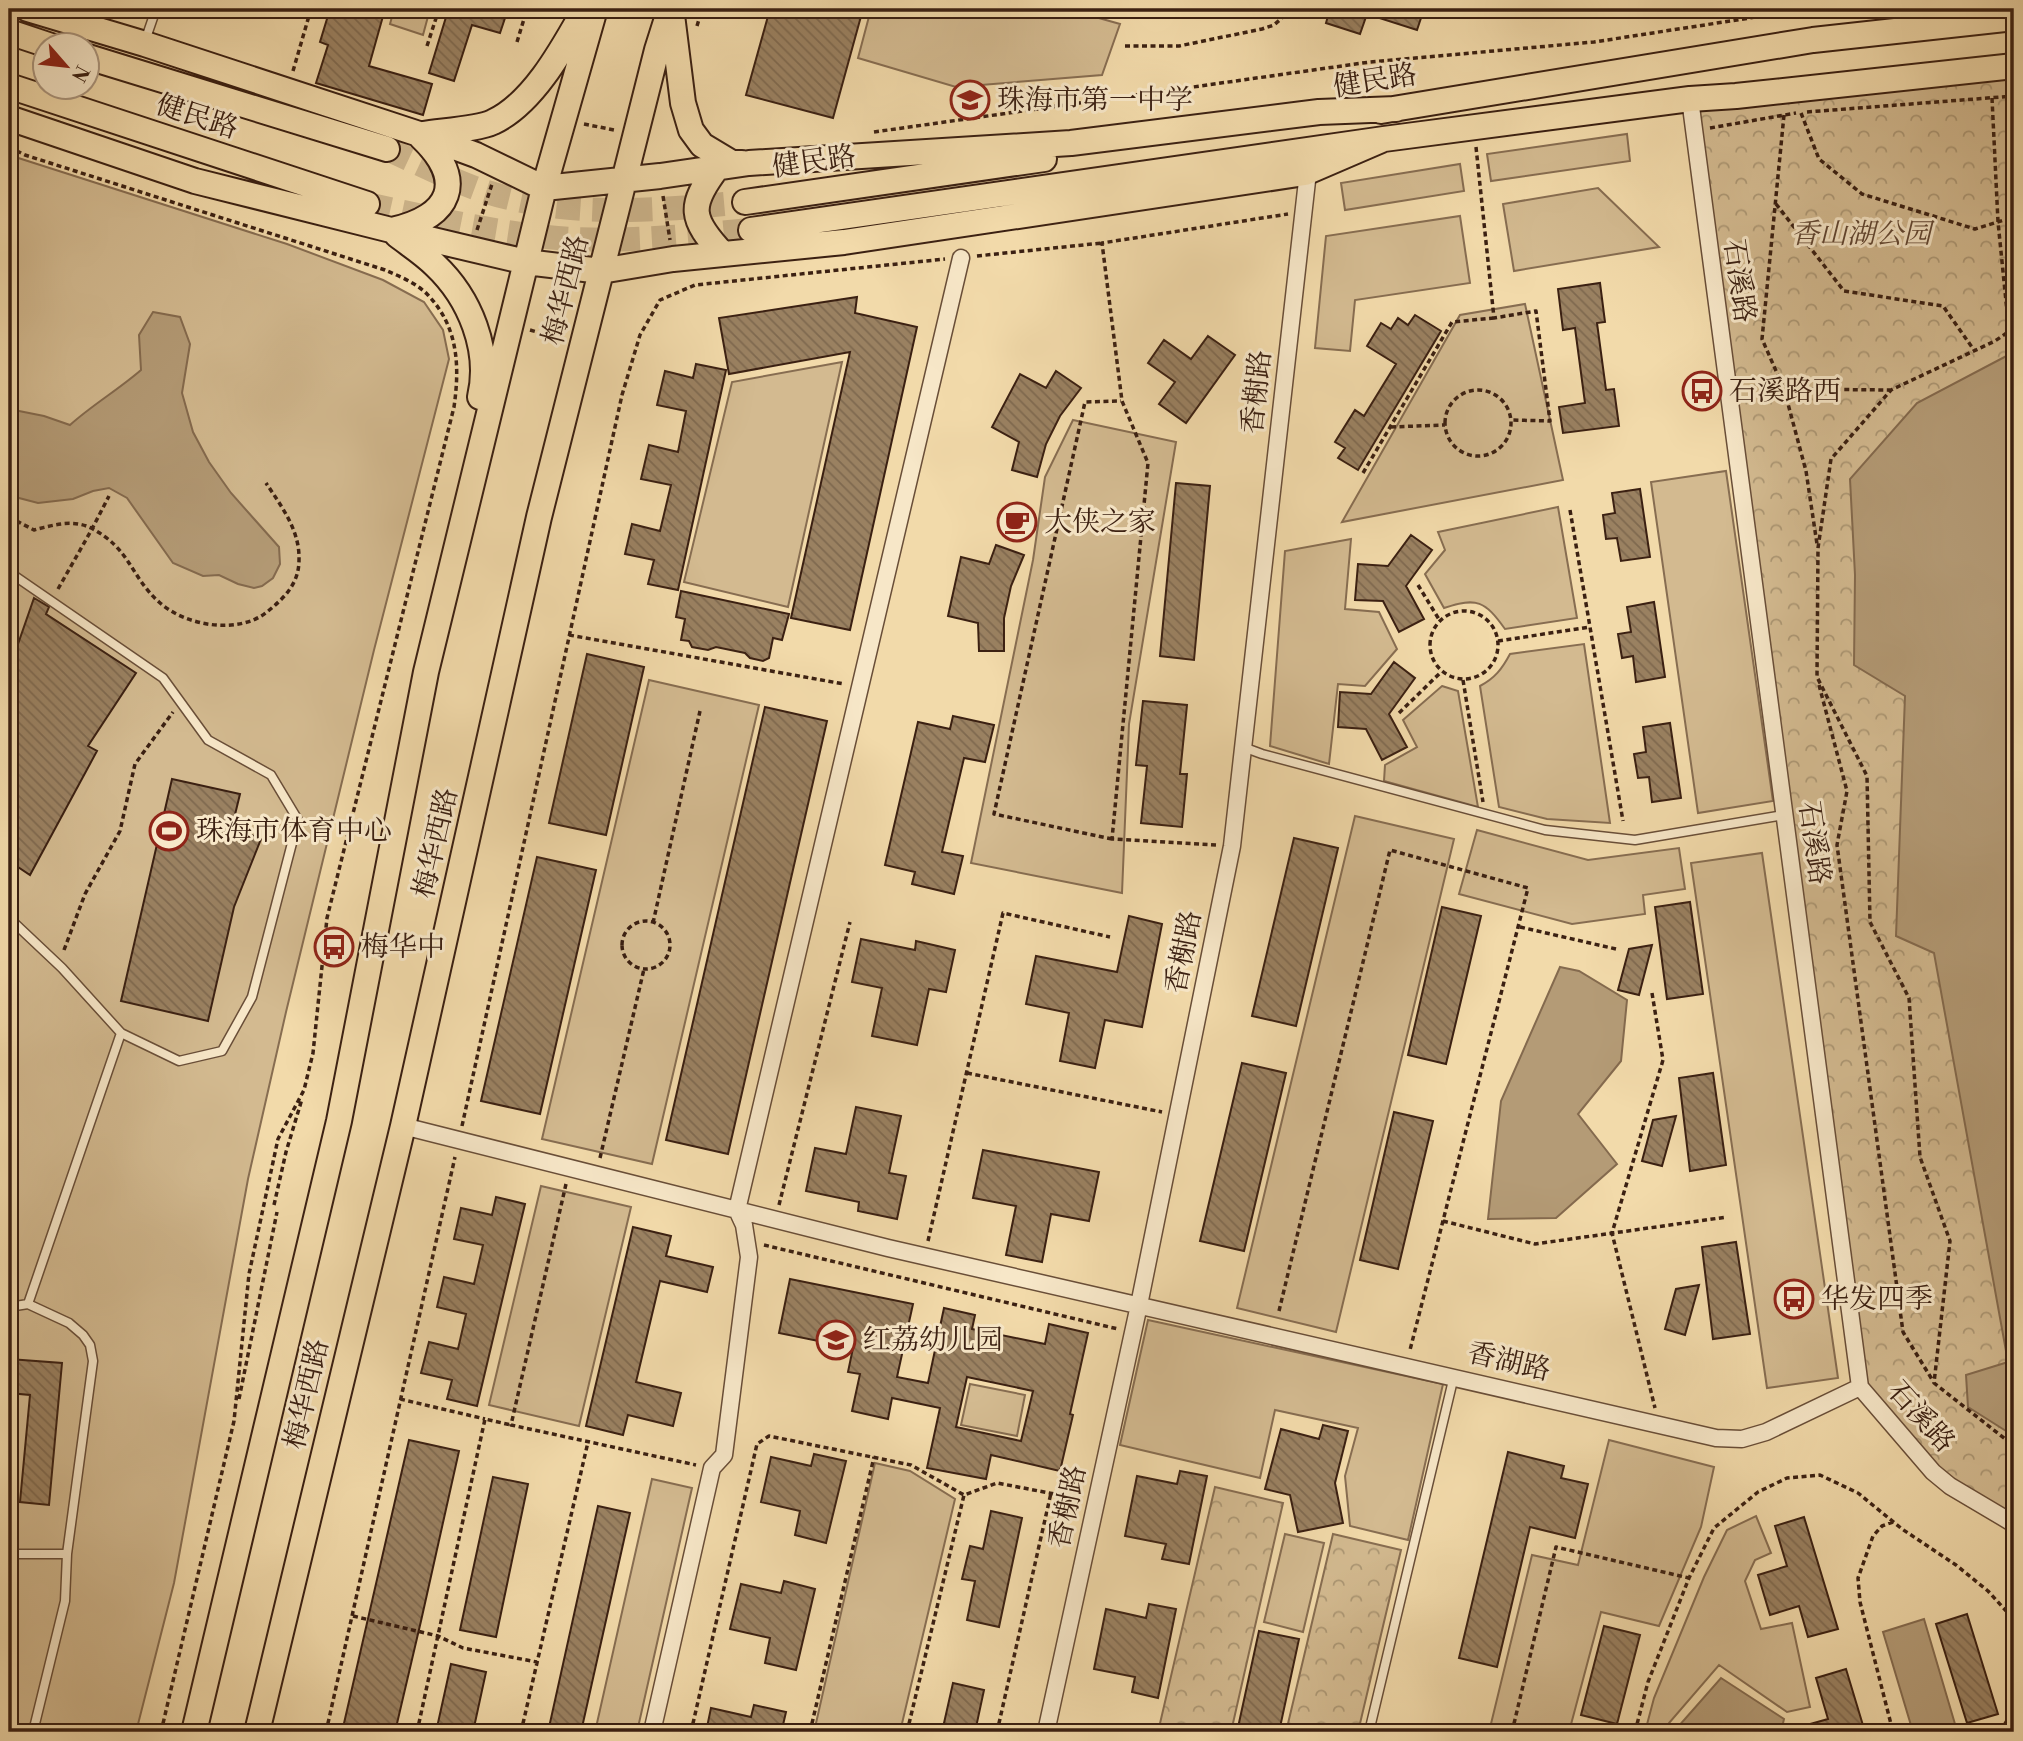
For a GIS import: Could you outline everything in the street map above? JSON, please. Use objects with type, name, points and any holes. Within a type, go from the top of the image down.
[{"type":"main road","points":[[28,9],[145,44],[419,134],[476,155],[544,188],[749,163]]},
{"type":"main road","points":[[419,134],[492,123],[516,107],[535,87],[564,46],[585,9]]},
{"type":"main road","name":"梅华西路","points":[[194,1732],[339,1121],[426,672],[544,188],[595,9]]},
{"type":"main road","points":[[671,9],[683,103],[691,130],[702,145],[732,163],[1071,143],[1320,112],[1396,109]]},
{"type":"main road","name":"梅华西路","points":[[257,1732],[403,1126],[539,517],[671,9]]},
{"type":"main road","name":"健民路","points":[[745,202],[1396,109],[1813,40],[2014,18]]},
{"type":"main road","points":[[9,32],[32,40]]},
{"type":"main road","name":"健民路","points":[[102,61],[387,149]]},
{"type":"main road","name":"健民路","points":[[751,230],[1474,127],[1690,99],[2014,66]]},
{"type":"main road","name":"健民路","points":[[9,86],[368,204]]},
{"type":"main road","points":[[9,118],[195,181],[526,261],[601,271],[629,265],[844,242],[1308,172],[1384,139]]},
{"type":"main road","points":[[391,230],[413,225],[433,213],[443,200],[448,187],[447,172],[441,160],[419,134]]},
{"type":"main road","points":[[716,168],[696,199],[696,211],[705,232],[723,254]]},
{"type":"main road","points":[[391,230],[436,266],[466,304],[481,346],[483,386],[470,441],[470,499]]},
{"type":"street","name":"石溪路","points":[[1690,99],[1860,1387],[1933,1472],[1950,1486],[2014,1524]]},
{"type":"street","name":"香榭路","points":[[1046,1732],[1139,1305],[1232,846],[1308,172]]},
{"type":"street","points":[[652,1732],[712,1468],[724,1455],[748,1274],[747,1241],[737,1210],[961,258]]},
{"type":"street","name":"香湖路","points":[[403,1126],[924,1256],[1716,1438],[1742,1438],[1766,1432],[1860,1387]]},
{"type":"lane","points":[[145,44],[156,9]]},
{"type":"lane","points":[[9,572],[163,678],[208,740],[271,775],[298,820],[252,997],[222,1051],[178,1061],[121,1033],[58,965],[9,918]]},
{"type":"lane","points":[[1243,747],[1275,758],[1545,830],[1635,840],[1784,816]]},
{"type":"lane","points":[[28,1304],[121,1033]]},
{"type":"lane","points":[[9,1307],[28,1304],[69,1323],[90,1345],[93,1361],[67,1554],[65,1601],[33,1732]]},
{"type":"lane","points":[[1369,1732],[1454,1376]]},
{"type":"lane","points":[[9,1553],[67,1554]]},
{"type":"path","points":[[288,91],[311,9]]},
{"type":"path","points":[[428,46],[439,9]]},
{"type":"path","points":[[517,42],[527,9]]},
{"type":"path","points":[[694,35],[702,9]]},
{"type":"path","points":[[1125,46],[1179,46],[1262,29],[1274,25],[1292,9]]},
{"type":"path","points":[[863,133],[1370,62],[1594,42],[1808,9]]},
{"type":"path","points":[[1693,131],[1801,113],[2014,96]]},
{"type":"path","points":[[1992,98],[1998,222],[2009,331]]},
{"type":"path","points":[[1801,113],[1819,159],[1862,194],[1975,229],[2014,217]]},
{"type":"path","points":[[1784,115],[1762,339],[1784,389],[1806,471],[1818,548]]},
{"type":"path","points":[[1474,127],[1494,318]]},
{"type":"path","points":[[1775,202],[1844,291],[1943,306],[1974,350]]},
{"type":"path","points":[[326,1732],[622,395],[639,334],[660,300],[695,285],[1102,243],[1304,211]]},
{"type":"path","points":[[1102,243],[1122,401],[1147,463],[1112,839]]},
{"type":"path","points":[[1363,473],[1452,322],[1536,311],[1550,421],[1512,420]]},
{"type":"path","points":[[2014,328],[1891,390],[1831,460],[1818,548],[1817,677],[1847,791],[1837,845],[1903,1332],[1934,1383],[2014,1446]]},
{"type":"path","points":[[1784,389],[1891,390]]},
{"type":"path","points":[[1482,390],[1493,393],[1502,400],[1509,409],[1512,420],[1511,431],[1501,448],[1482,456],[1462,453],[1454,446],[1445,425],[1452,404],[1460,396],[1470,391],[1482,390]]},
{"type":"path","points":[[1122,401],[1086,402],[994,814],[1112,839],[1232,846]]},
{"type":"path","points":[[1390,427],[1445,425]]},
{"type":"path","points":[[9,517],[34,530],[61,523],[88,526],[114,543],[161,604],[204,625],[231,625],[258,619],[285,597],[298,577],[299,558],[295,532],[266,483]]},
{"type":"path","points":[[51,601],[109,496]]},
{"type":"path","points":[[1570,510],[1623,821]]},
{"type":"path","points":[[1418,586],[1440,621]]},
{"type":"path","points":[[1470,611],[1489,622],[1498,641],[1493,663],[1485,672],[1475,678],[1463,680],[1441,672],[1430,652],[1433,629],[1448,614],[1470,611]]},
{"type":"path","points":[[1498,641],[1590,627]]},
{"type":"path","points":[[569,635],[860,687]]},
{"type":"path","points":[[1399,713],[1441,672]]},
{"type":"path","points":[[1817,677],[1867,776],[1870,922],[1909,998],[1920,1157],[1951,1241],[1934,1383]]},
{"type":"path","points":[[1463,680],[1485,814]]},
{"type":"path","points":[[58,965],[85,894],[120,831],[135,764],[180,701]]},
{"type":"path","points":[[653,923],[700,712]]},
{"type":"path","points":[[1279,1311],[1390,850],[1528,888],[1406,1366]]},
{"type":"path","points":[[924,1256],[1003,913],[1110,937]]},
{"type":"path","points":[[776,1220],[850,922]]},
{"type":"path","points":[[637,923],[653,923],[665,931],[670,946],[669,953],[659,966],[644,969],[630,962],[625,956],[623,941],[637,923]]},
{"type":"path","points":[[1519,926],[1616,949]]},
{"type":"path","points":[[596,1175],[644,969]]},
{"type":"path","points":[[1652,993],[1663,1059],[1612,1233],[1659,1424]]},
{"type":"path","points":[[966,1073],[1178,1115]]},
{"type":"path","points":[[274,1205],[304,1090]]},
{"type":"path","points":[[511,1425],[570,1168]]},
{"type":"path","points":[[234,1421],[277,1212]]},
{"type":"path","points":[[1443,1221],[1535,1244],[1727,1217]]},
{"type":"path","points":[[747,1241],[1133,1333]]},
{"type":"path","points":[[400,1399],[712,1468]]},
{"type":"path","points":[[417,1732],[485,1419]]},
{"type":"path","points":[[691,1732],[757,1444],[769,1436],[911,1465],[964,1495],[997,1483],[1096,1502]]},
{"type":"path","points":[[521,1732],[588,1441]]},
{"type":"path","points":[[810,1732],[874,1457]]},
{"type":"path","points":[[1635,1732],[1648,1682],[1689,1578],[1714,1528],[1758,1492],[1787,1478],[1820,1475],[1858,1493],[1988,1591],[2008,1613],[2014,1628]]},
{"type":"path","points":[[997,1732],[1051,1493]]},
{"type":"path","points":[[907,1732],[964,1495]]},
{"type":"path","points":[[1893,1522],[1882,1526],[1873,1536],[1858,1578],[1860,1602],[1894,1732]]},
{"type":"path","points":[[1512,1732],[1556,1547],[1689,1578]]},
{"type":"path","points":[[352,1616],[438,1636],[463,1648],[537,1662]]},
{"type":"path","points":[[2000,1732],[2011,1714],[2014,1700]]},
{"type":"green space","points":[[394,9],[430,9],[423,35],[390,24]]},
{"type":"green space","points":[[871,9],[1067,9],[1120,24],[1102,75],[956,87],[858,58]]},
{"type":"green space","name":"香山湖公园","points":[[2014,66],[2014,1524],[1950,1486],[1860,1387],[1690,99]]},
{"type":"green space","points":[[1627,134],[1630,161],[1491,181],[1487,154]]},
{"type":"green space","name":"珠海市体育中心","points":[[9,155],[287,244],[383,280],[424,302],[443,330],[449,359],[374,650],[286,1012],[248,1179],[174,1583],[136,1732],[9,1732]]},
{"type":"green space","points":[[1460,164],[1464,191],[1345,210],[1341,183]]},
{"type":"green space","points":[[1598,188],[1659,247],[1514,271],[1503,204]]},
{"type":"green space","points":[[1460,216],[1470,283],[1355,300],[1350,351],[1315,348],[1326,236]]},
{"type":"green space","points":[[1525,304],[1563,480],[1342,522],[1460,315]]},
{"type":"green space","points":[[842,362],[788,607],[684,582],[732,382]]},
{"type":"green space","points":[[1073,420],[1176,442],[1129,724],[1122,893],[971,863],[1033,560],[1045,477]]},
{"type":"green space","points":[[1726,471],[1773,801],[1698,813],[1651,482]]},
{"type":"green space","points":[[1558,507],[1577,618],[1505,629],[1492,612],[1479,604],[1473,602],[1444,608],[1425,574],[1445,550],[1438,532]]},
{"type":"green space","points":[[1351,539],[1345,609],[1379,612],[1397,649],[1365,686],[1338,684],[1329,764],[1270,746],[1285,551]]},
{"type":"green space","points":[[1584,644],[1610,823],[1547,819],[1499,807],[1480,686],[1498,673],[1510,654]]},
{"type":"green space","points":[[649,680],[759,705],[652,1164],[542,1139]]},
{"type":"green space","points":[[1442,686],[1458,691],[1478,807],[1384,781],[1385,765],[1417,747],[1403,720]]},
{"type":"green space","points":[[1355,816],[1454,839],[1336,1332],[1237,1308]]},
{"type":"green space","points":[[1477,830],[1588,860],[1679,848],[1685,889],[1643,895],[1645,914],[1572,924],[1459,894]]},
{"type":"green space","points":[[1762,853],[1838,1378],[1767,1388],[1691,863]]},
{"type":"green space","points":[[541,1186],[631,1207],[579,1426],[489,1405]]},
{"type":"green space","points":[[1148,1320],[1443,1384],[1408,1540],[1350,1526],[1345,1476],[1358,1428],[1275,1410],[1260,1478],[1120,1445]]},
{"type":"green space","points":[[970,1384],[1025,1395],[1017,1436],[961,1425]]},
{"type":"green space","points":[[1609,1440],[1714,1467],[1701,1527],[1659,1626],[1601,1612],[1569,1732],[1489,1732],[1532,1555],[1578,1565]]},
{"type":"green space","points":[[875,1463],[910,1471],[955,1499],[900,1732],[814,1732]]},
{"type":"green space","points":[[652,1479],[692,1488],[637,1732],[595,1732]]},
{"type":"green space","points":[[1215,1487],[1283,1503],[1231,1732],[1158,1732]]},
{"type":"green space","points":[[1756,1516],[1771,1553],[1755,1560],[1745,1581],[1761,1629],[1792,1623],[1810,1707],[1787,1712],[1719,1665],[1669,1723],[1666,1732],[1645,1732],[1654,1698],[1704,1577],[1727,1530]]},
{"type":"green space","points":[[1285,1534],[1324,1543],[1303,1632],[1264,1622]]},
{"type":"green space","points":[[1333,1534],[1401,1550],[1358,1732],[1286,1732]]},
{"type":"shaded area","points":[[153,312],[180,317],[190,344],[182,393],[193,432],[209,462],[231,493],[279,547],[280,564],[273,578],[262,586],[254,588],[238,584],[219,575],[203,576],[173,563],[127,498],[109,488],[73,499],[38,503],[19,498],[9,491],[9,409],[44,416],[70,425],[141,370],[139,335]]},
{"type":"shaded area","points":[[2014,352],[2014,1436],[1968,1407],[1966,1375],[2008,1362],[1934,953],[1896,936],[1905,696],[1854,665],[1855,575],[1850,479],[1917,403]]},
{"type":"shaded area","points":[[1560,967],[1579,971],[1627,1000],[1621,1061],[1578,1114],[1617,1164],[1556,1218],[1488,1219],[1501,1101]]},
{"type":"shaded area","points":[[1924,1619],[1955,1724],[1927,1732],[1913,1732],[1883,1632]]},
{"type":"shaded area","points":[[1721,1678],[1784,1719],[1781,1732],[1676,1732]]},
{"type":"building","points":[[330,9],[385,9],[369,66],[432,84],[423,115],[316,83],[328,45],[320,42]]},
{"type":"building","points":[[433,9],[508,9],[500,33],[472,25],[454,81],[429,73],[446,17],[432,12]]},
{"type":"building","points":[[770,9],[863,9],[833,118],[746,95]]},
{"type":"building","points":[[1330,9],[1424,9],[1417,30],[1367,14],[1360,34],[1326,23]]},
{"type":"building","points":[[1600,283],[1605,322],[1597,323],[1606,390],[1614,389],[1619,426],[1563,433],[1559,407],[1585,403],[1575,328],[1563,330],[1558,289]]},
{"type":"building","points":[[857,297],[855,313],[917,327],[850,630],[791,618],[850,352],[729,374],[719,318]]},
{"type":"building","points":[[1415,315],[1441,331],[1358,470],[1338,458],[1345,448],[1335,442],[1355,410],[1364,416],[1396,364],[1367,346],[1381,323],[1391,329],[1398,318],[1408,325]]},
{"type":"building","points":[[1208,336],[1235,355],[1186,423],[1159,404],[1175,382],[1148,363],[1164,340],[1191,359]]},
{"type":"building","points":[[696,364],[726,370],[678,590],[648,584],[654,560],[625,554],[632,524],[660,531],[671,485],[641,479],[649,445],[678,452],[686,411],[657,405],[665,371],[693,378]]},
{"type":"building","points":[[1056,371],[1081,388],[1060,416],[1046,444],[1037,477],[1012,470],[1019,442],[992,427],[1020,374],[1046,388]]},
{"type":"building","points":[[1176,483],[1210,486],[1194,660],[1160,656]]},
{"type":"building","points":[[1640,489],[1650,557],[1621,561],[1617,538],[1606,539],[1603,515],[1615,513],[1612,493]]},
{"type":"building","points":[[1411,535],[1432,550],[1406,586],[1424,619],[1399,632],[1383,601],[1355,600],[1358,564],[1388,566]]},
{"type":"building","points":[[996,545],[1024,555],[1011,586],[1004,618],[1004,651],[979,651],[978,623],[948,616],[961,557],[989,564]]},
{"type":"building","points":[[681,591],[789,614],[782,640],[773,638],[769,658],[763,661],[750,658],[745,653],[716,647],[708,650],[692,647],[689,641],[681,640],[685,619],[676,617]]},
{"type":"building","points":[[34,598],[49,607],[46,614],[136,673],[88,746],[97,751],[30,875],[9,861],[9,670]]},
{"type":"building","points":[[1654,602],[1665,677],[1636,682],[1633,656],[1622,658],[1618,634],[1631,632],[1627,607]]},
{"type":"building","points":[[587,654],[644,667],[606,835],[549,823]]},
{"type":"building","points":[[1394,662],[1415,678],[1389,714],[1407,747],[1382,760],[1366,729],[1338,727],[1340,692],[1371,694]]},
{"type":"building","points":[[1143,701],[1187,705],[1180,774],[1187,774],[1182,827],[1141,823],[1147,766],[1136,765]]},
{"type":"building","points":[[765,707],[827,721],[728,1154],[666,1140]]},
{"type":"building","points":[[953,716],[994,725],[985,762],[964,758],[942,852],[963,856],[954,894],[912,884],[915,872],[885,865],[918,722],[950,729]]},
{"type":"building","points":[[1670,723],[1681,798],[1652,802],[1649,777],[1638,778],[1634,754],[1646,752],[1643,727]]},
{"type":"building","points":[[172,779],[240,794],[232,827],[261,839],[234,907],[208,1021],[121,1001]]},
{"type":"building","points":[[1294,838],[1338,848],[1296,1026],[1252,1016]]},
{"type":"building","points":[[537,857],[596,870],[540,1114],[481,1101]]},
{"type":"building","points":[[1690,902],[1703,994],[1667,999],[1655,907]]},
{"type":"building","points":[[1442,907],[1481,916],[1446,1064],[1408,1055]]},
{"type":"building","points":[[1129,916],[1162,924],[1142,1027],[1105,1020],[1095,1068],[1060,1061],[1069,1013],[1026,1004],[1036,956],[1117,972]]},
{"type":"building","points":[[861,939],[915,950],[916,941],[955,950],[946,992],[929,989],[917,1045],[872,1036],[882,988],[852,982]]},
{"type":"building","points":[[1652,945],[1639,995],[1618,990],[1629,949]]},
{"type":"building","points":[[1242,1063],[1286,1073],[1244,1251],[1200,1241]]},
{"type":"building","points":[[1713,1073],[1726,1165],[1690,1171],[1679,1078]]},
{"type":"building","points":[[856,1107],[901,1116],[889,1173],[906,1176],[897,1219],[858,1211],[859,1202],[806,1191],[815,1148],[846,1154]]},
{"type":"building","points":[[1394,1112],[1433,1121],[1398,1269],[1360,1260]]},
{"type":"building","points":[[1676,1116],[1662,1166],[1642,1161],[1653,1120]]},
{"type":"building","points":[[983,1150],[1099,1172],[1089,1221],[1051,1214],[1042,1262],[1006,1255],[1016,1206],[973,1198]]},
{"type":"building","points":[[496,1197],[525,1204],[477,1406],[447,1399],[452,1380],[421,1373],[429,1342],[458,1349],[466,1314],[437,1307],[444,1277],[474,1284],[483,1245],[454,1239],[461,1208],[492,1215]]},
{"type":"building","points":[[633,1227],[671,1236],[666,1256],[713,1267],[707,1292],[660,1281],[636,1382],[681,1393],[673,1426],[628,1415],[623,1435],[586,1426]]},
{"type":"building","points":[[1736,1242],[1750,1334],[1713,1339],[1702,1247]]},
{"type":"building","points":[[790,1279],[913,1304],[897,1377],[928,1383],[944,1308],[975,1315],[972,1329],[1045,1344],[1049,1324],[1088,1333],[1060,1471],[991,1455],[986,1479],[927,1468],[940,1408],[892,1398],[888,1419],[852,1411],[860,1374],[848,1372],[853,1348],[779,1333]],"holes":[[[967,1377],[1033,1391],[1021,1441],[956,1427]]]},
{"type":"building","points":[[1699,1285],[1685,1335],[1665,1329],[1676,1289]]},
{"type":"building","points":[[9,1359],[62,1363],[49,1505],[20,1502],[30,1395],[9,1393]]},
{"type":"building","points":[[1323,1425],[1348,1431],[1335,1483],[1343,1523],[1298,1532],[1290,1495],[1265,1489],[1281,1429],[1319,1439]]},
{"type":"building","points":[[409,1440],[459,1451],[421,1621],[395,1732],[342,1732]]},
{"type":"building","points":[[1508,1452],[1564,1466],[1561,1478],[1588,1484],[1575,1538],[1530,1527],[1497,1667],[1459,1658]]},
{"type":"building","points":[[814,1454],[846,1461],[826,1543],[795,1535],[800,1511],[761,1502],[771,1457],[811,1466]]},
{"type":"building","points":[[1180,1471],[1207,1476],[1189,1564],[1162,1559],[1166,1544],[1125,1536],[1137,1476],[1177,1484]]},
{"type":"building","points":[[493,1477],[528,1484],[496,1637],[460,1630]]},
{"type":"building","points":[[598,1506],[630,1513],[581,1732],[548,1732]]},
{"type":"building","points":[[991,1511],[1022,1518],[999,1627],[967,1620],[975,1581],[962,1579],[970,1546],[983,1549]]},
{"type":"building","points":[[1804,1517],[1838,1629],[1808,1637],[1799,1606],[1770,1615],[1758,1575],[1787,1566],[1775,1526]]},
{"type":"building","points":[[784,1581],[815,1589],[796,1670],[765,1663],[770,1638],[730,1629],[741,1584],[781,1593]]},
{"type":"building","points":[[1149,1604],[1176,1609],[1158,1698],[1132,1692],[1135,1677],[1094,1669],[1106,1609],[1146,1618]]},
{"type":"building","points":[[1967,1614],[1998,1714],[1967,1723],[1936,1624]]},
{"type":"building","points":[[1604,1626],[1640,1635],[1617,1724],[1581,1715]]},
{"type":"building","points":[[1259,1631],[1299,1639],[1279,1732],[1237,1732]]},
{"type":"building","points":[[451,1664],[486,1672],[473,1732],[436,1732]]},
{"type":"building","points":[[1846,1669],[1865,1732],[1797,1732],[1796,1728],[1828,1719],[1816,1678]]},
{"type":"building","points":[[953,1683],[984,1690],[975,1732],[942,1732]]},
{"type":"building","points":[[754,1705],[786,1712],[783,1725],[789,1726],[789,1732],[706,1732],[711,1708],[751,1717]]},
{"type":"tunnel","points":[[387,149],[475,188],[541,205],[643,210],[745,202]]},
{"type":"tunnel","points":[[367,204],[480,227],[573,239],[649,238],[751,230]]},
{"type":"place","name":"珠海市第一中学","points":[[970,100]]},
{"type":"place","name":"石溪路西","points":[[1702,391]]},
{"type":"place","name":"大侠之家","points":[[1017,522]]},
{"type":"place","name":"珠海市体育中心","points":[[169,831]]},
{"type":"place","name":"梅华中","points":[[334,947]]},
{"type":"place","name":"华发四季","points":[[1794,1299]]},
{"type":"place","name":"红荔幼儿园","points":[[836,1340]]}]
